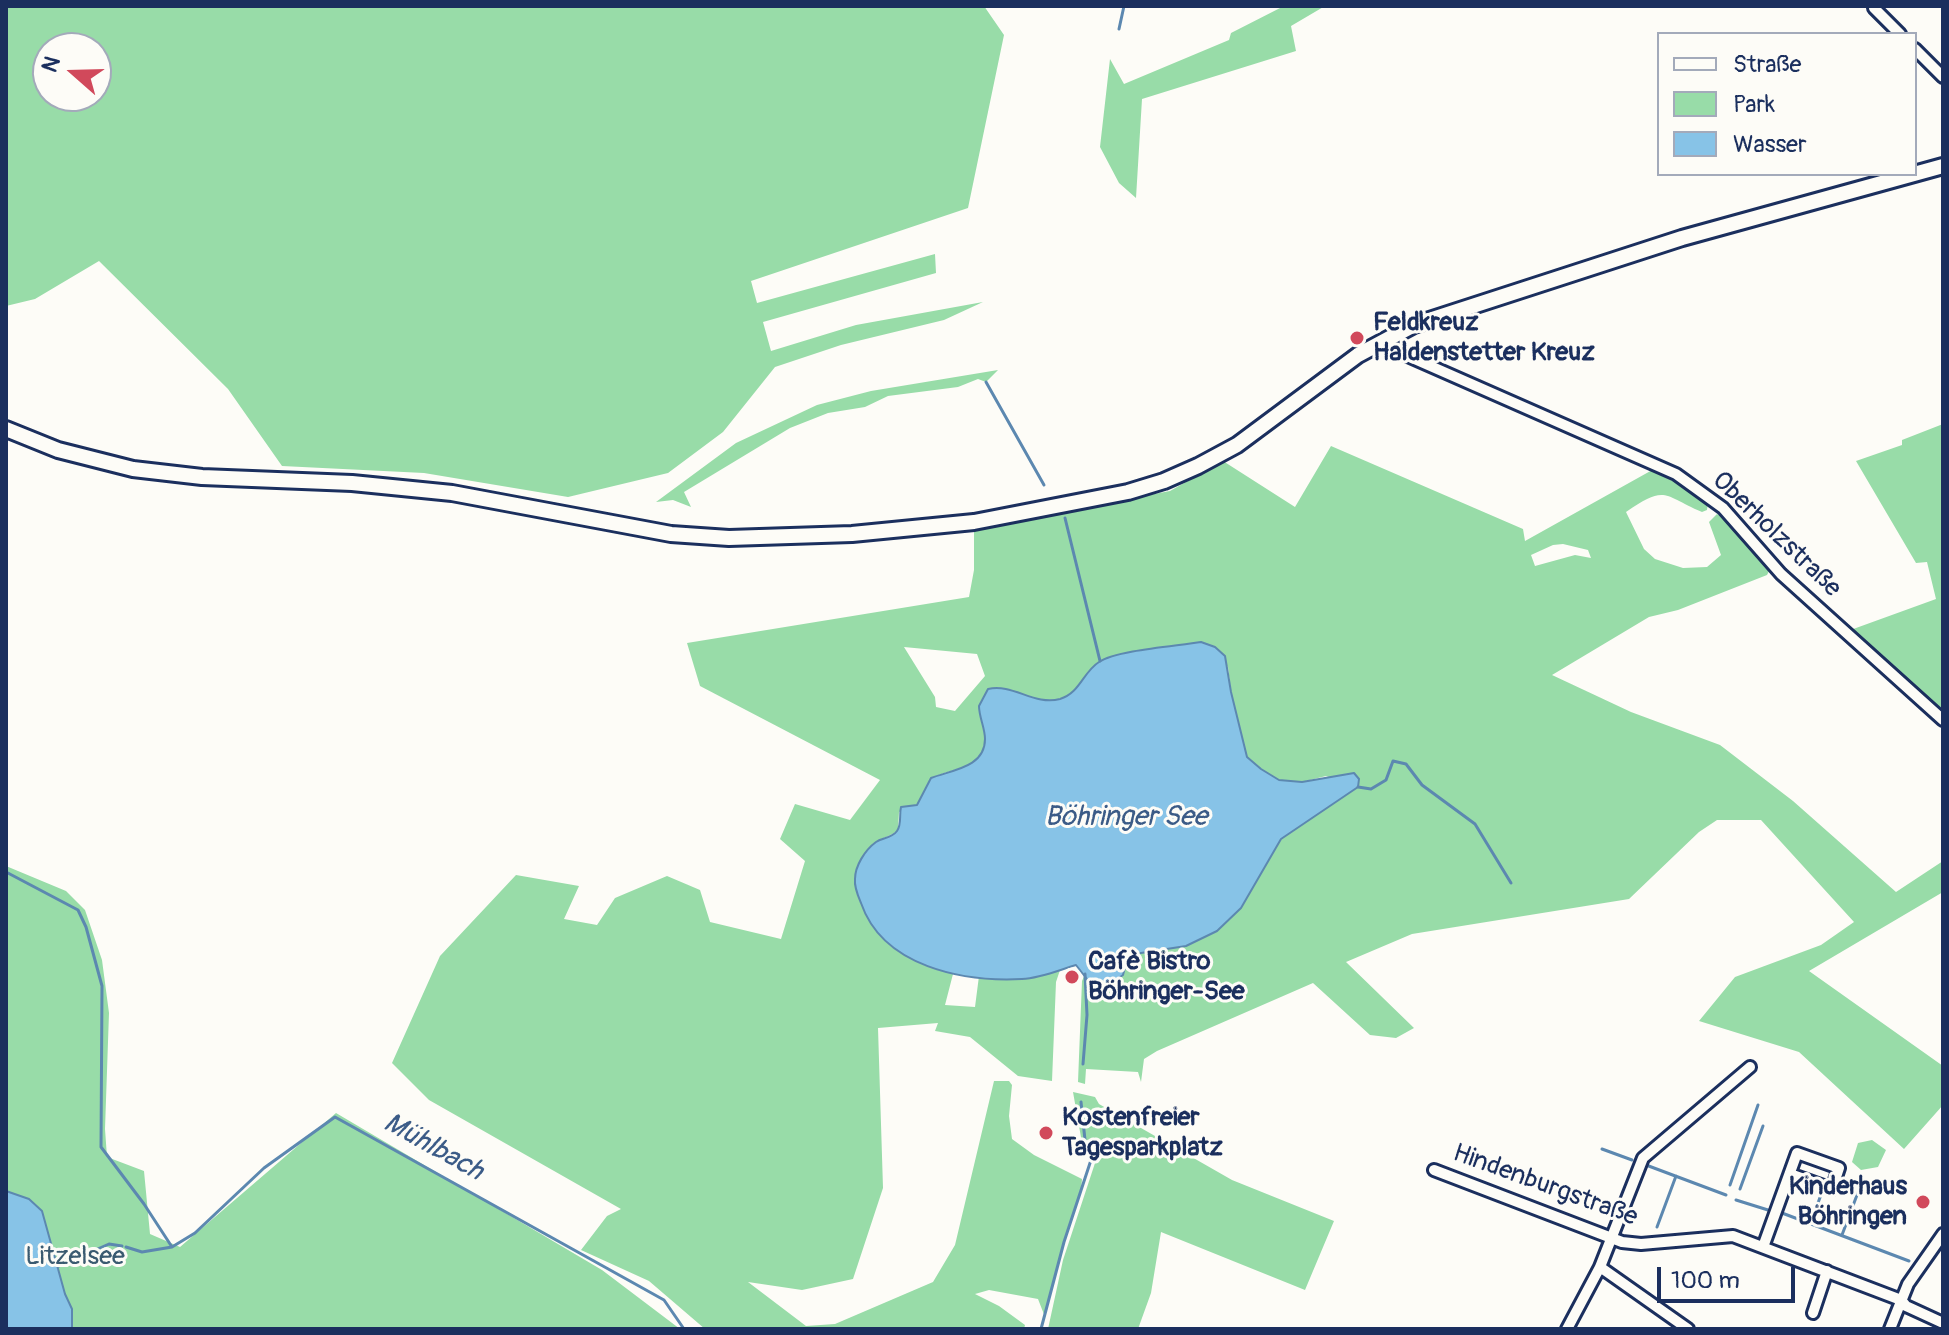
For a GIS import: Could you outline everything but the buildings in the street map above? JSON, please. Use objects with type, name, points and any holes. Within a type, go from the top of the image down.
[{"type":"street","points":[[1874,8],[1898,32]]},
{"type":"street","points":[[1917,51],[1943,77]]},
{"type":"street","points":[[1917,174],[1943,166]]},
{"type":"street","points":[[6,429],[58,450],[145,470],[202,477],[352,483],[452,493],[642,530],[729,538],[922,528],[1046,509],[1164,481],[1237,445],[1377,343],[1414,325],[1668,242],[1908,176]]},
{"type":"street","name":"Oberholzstraße","points":[[1377,343],[1676,474],[1699,488],[1723,508],[1781,574],[1943,720]]},
{"type":"street","points":[[1567,1329],[1600,1267],[1643,1158],[1750,1067]]},
{"type":"street","points":[[1763,1247],[1797,1153],[1839,1168],[1832,1189],[1790,1174]]},
{"type":"street","name":"Hindenburgstraße","points":[[1434,1170],[1611,1239],[1641,1244],[1733,1236],[1901,1300],[1906,1306],[1943,1323]]},
{"type":"street","points":[[1890,1329],[1917,1268],[1943,1234]]},
{"type":"street","points":[[1600,1267],[1688,1329]]},
{"type":"street","points":[[1813,1313],[1827,1271]]},
{"type":"green space","points":[[6,6],[984,6],[1004,35],[968,208],[751,281],[757,303],[935,254],[936,273],[763,322],[771,351],[856,325],[983,302],[944,320],[841,345],[775,367],[723,432],[668,473],[568,497],[424,473],[282,466],[228,389],[99,261],[35,299],[6,306]]},
{"type":"green space","points":[[1284,6],[1325,6],[1291,26],[1296,51],[1142,99],[1136,198],[1119,183],[1100,147],[1110,59],[1124,84],[1229,40],[1231,33]]},
{"type":"green space","points":[[998,370],[986,382],[978,379],[958,387],[888,396],[865,407],[828,413],[790,428],[684,492],[691,507],[673,500],[656,502],[736,443],[817,405],[871,391]]},
{"type":"green space","points":[[1943,424],[1943,720],[1845,632],[1936,599],[1927,562],[1916,563],[1856,461],[1902,445],[1902,440]]},
{"type":"green space","points":[[1331,446],[1523,529],[1525,541],[1654,469],[1674,477],[1708,503],[1707,510],[1702,512],[1671,497],[1657,495],[1626,512],[1644,549],[1655,559],[1683,568],[1707,567],[1721,555],[1709,522],[1717,514],[1725,518],[1770,569],[1767,575],[1678,610],[1649,617],[1552,675],[1631,712],[1720,745],[1793,801],[1896,892],[1943,861],[1943,892],[1809,971],[1943,1066],[1943,1105],[1904,1149],[1799,1052],[1699,1021],[1735,977],[1821,945],[1854,922],[1761,820],[1717,820],[1699,832],[1629,899],[1412,934],[1346,962],[1414,1028],[1396,1038],[1370,1035],[1313,983],[1157,1051],[1144,1059],[1141,1082],[1138,1072],[1086,1069],[1085,1084],[1078,1082],[1082,981],[1085,974],[1090,983],[1106,987],[1127,966],[1128,955],[1186,946],[1241,907],[1281,839],[1358,787],[1326,776],[1302,782],[1279,780],[1247,757],[1228,667],[1202,642],[1136,651],[1102,660],[1091,669],[1078,688],[1058,699],[1038,699],[996,687],[979,707],[985,740],[977,758],[966,766],[931,780],[917,805],[899,812],[898,830],[876,842],[866,853],[855,877],[865,912],[873,926],[894,948],[921,964],[953,974],[945,1005],[975,1007],[979,976],[991,979],[1060,970],[1056,982],[1052,1081],[1018,1076],[970,1037],[935,1031],[938,1023],[878,1028],[883,1188],[853,1279],[802,1290],[748,1282],[806,1326],[835,1324],[933,1282],[955,1245],[994,1081],[1009,1081],[1012,1085],[1009,1116],[1012,1139],[1034,1155],[1082,1179],[1045,1317],[1038,1299],[989,1290],[975,1294],[999,1306],[1025,1325],[1024,1329],[705,1329],[649,1281],[581,1250],[607,1216],[621,1209],[429,1100],[392,1063],[440,956],[516,875],[579,886],[564,919],[597,925],[615,898],[667,876],[700,890],[710,922],[781,939],[805,861],[780,839],[795,804],[850,820],[880,780],[700,686],[687,643],[969,597],[974,570],[974,528],[1170,491],[1223,461],[1295,507]],"holes":[[[1563,544],[1588,550],[1591,558],[1575,555],[1535,566],[1531,555]],[[904,647],[977,654],[985,676],[955,711],[936,707],[935,697]]]},
{"type":"green space","points":[[6,866],[66,891],[85,910],[102,960],[109,1013],[107,1157],[144,1171],[150,1234],[180,1247],[336,1113],[602,1270],[680,1329],[6,1329]]},
{"type":"green space","points":[[1073,1092],[1095,1097],[1099,1104],[1232,1180],[1334,1221],[1305,1290],[1161,1232],[1151,1293],[1138,1329],[1048,1329],[1063,1260],[1097,1157],[1088,1159],[1082,1143]]},
{"type":"green space","points":[[1872,1140],[1886,1150],[1878,1167],[1861,1170],[1852,1162],[1858,1143]]},
{"type":"water","name":"Böhringer See","points":[[1201,642],[1215,647],[1225,656],[1247,757],[1279,780],[1302,782],[1354,773],[1359,779],[1358,787],[1281,839],[1241,908],[1217,931],[1186,946],[1128,955],[1123,975],[1106,987],[1090,983],[1076,965],[1022,979],[951,973],[906,956],[887,942],[872,925],[858,894],[855,874],[872,845],[897,831],[901,807],[917,805],[931,778],[966,766],[979,756],[985,739],[979,706],[988,689],[1006,689],[1041,700],[1060,699],[1072,692],[1094,666],[1108,658],[1133,651]]},
{"type":"water","name":"Litzelsee","points":[[6,1191],[29,1199],[42,1211],[72,1309],[72,1329],[6,1329]]},
{"type":"waterway","points":[[1119,29],[1124,6]]},
{"type":"waterway","points":[[986,382],[1044,485]]},
{"type":"waterway","points":[[1065,518],[1100,661]]},
{"type":"waterway","points":[[1358,787],[1371,789],[1386,780],[1393,761],[1406,764],[1422,785],[1475,824],[1511,883]]},
{"type":"waterway","name":"Mühlbach","points":[[6,872],[78,910],[86,927],[102,986],[101,1147],[172,1247],[195,1233],[264,1168],[335,1117],[664,1300],[684,1329]]},
{"type":"waterway","points":[[1083,1064],[1087,1015],[1085,974]]},
{"type":"waterway","points":[[1041,1329],[1064,1242],[1091,1160],[1085,1140],[1081,1102]]},
{"type":"waterway","points":[[1730,1185],[1758,1105]]},
{"type":"waterway","points":[[1740,1189],[1763,1126]]},
{"type":"waterway","points":[[1602,1149],[1632,1160]]},
{"type":"waterway","points":[[1646,1165],[1726,1195]]},
{"type":"waterway","points":[[1657,1227],[1676,1176]]},
{"type":"waterway","points":[[1842,1235],[1863,1179]]},
{"type":"waterway","points":[[1811,1222],[1822,1192]]},
{"type":"waterway","points":[[1736,1200],[1768,1210]]},
{"type":"waterway","points":[[1782,1213],[1909,1261]]},
{"type":"waterway","name":"Mühlbach","points":[[59,1266],[109,1244],[122,1246]]},
{"type":"waterway","name":"Mühlbach","points":[[126,1247],[142,1252],[172,1247]]},
{"type":"place","name":"Feldkreuz Haldenstetter Kreuz","points":[[1357,338]]},
{"type":"place","name":"Cafè Bistro Böhringer-See","points":[[1072,977]]},
{"type":"place","name":"Kostenfreier Tagesparkplatz","points":[[1046,1133]]},
{"type":"place","name":"Kinderhaus Böhringen","points":[[1923,1202]]}]
